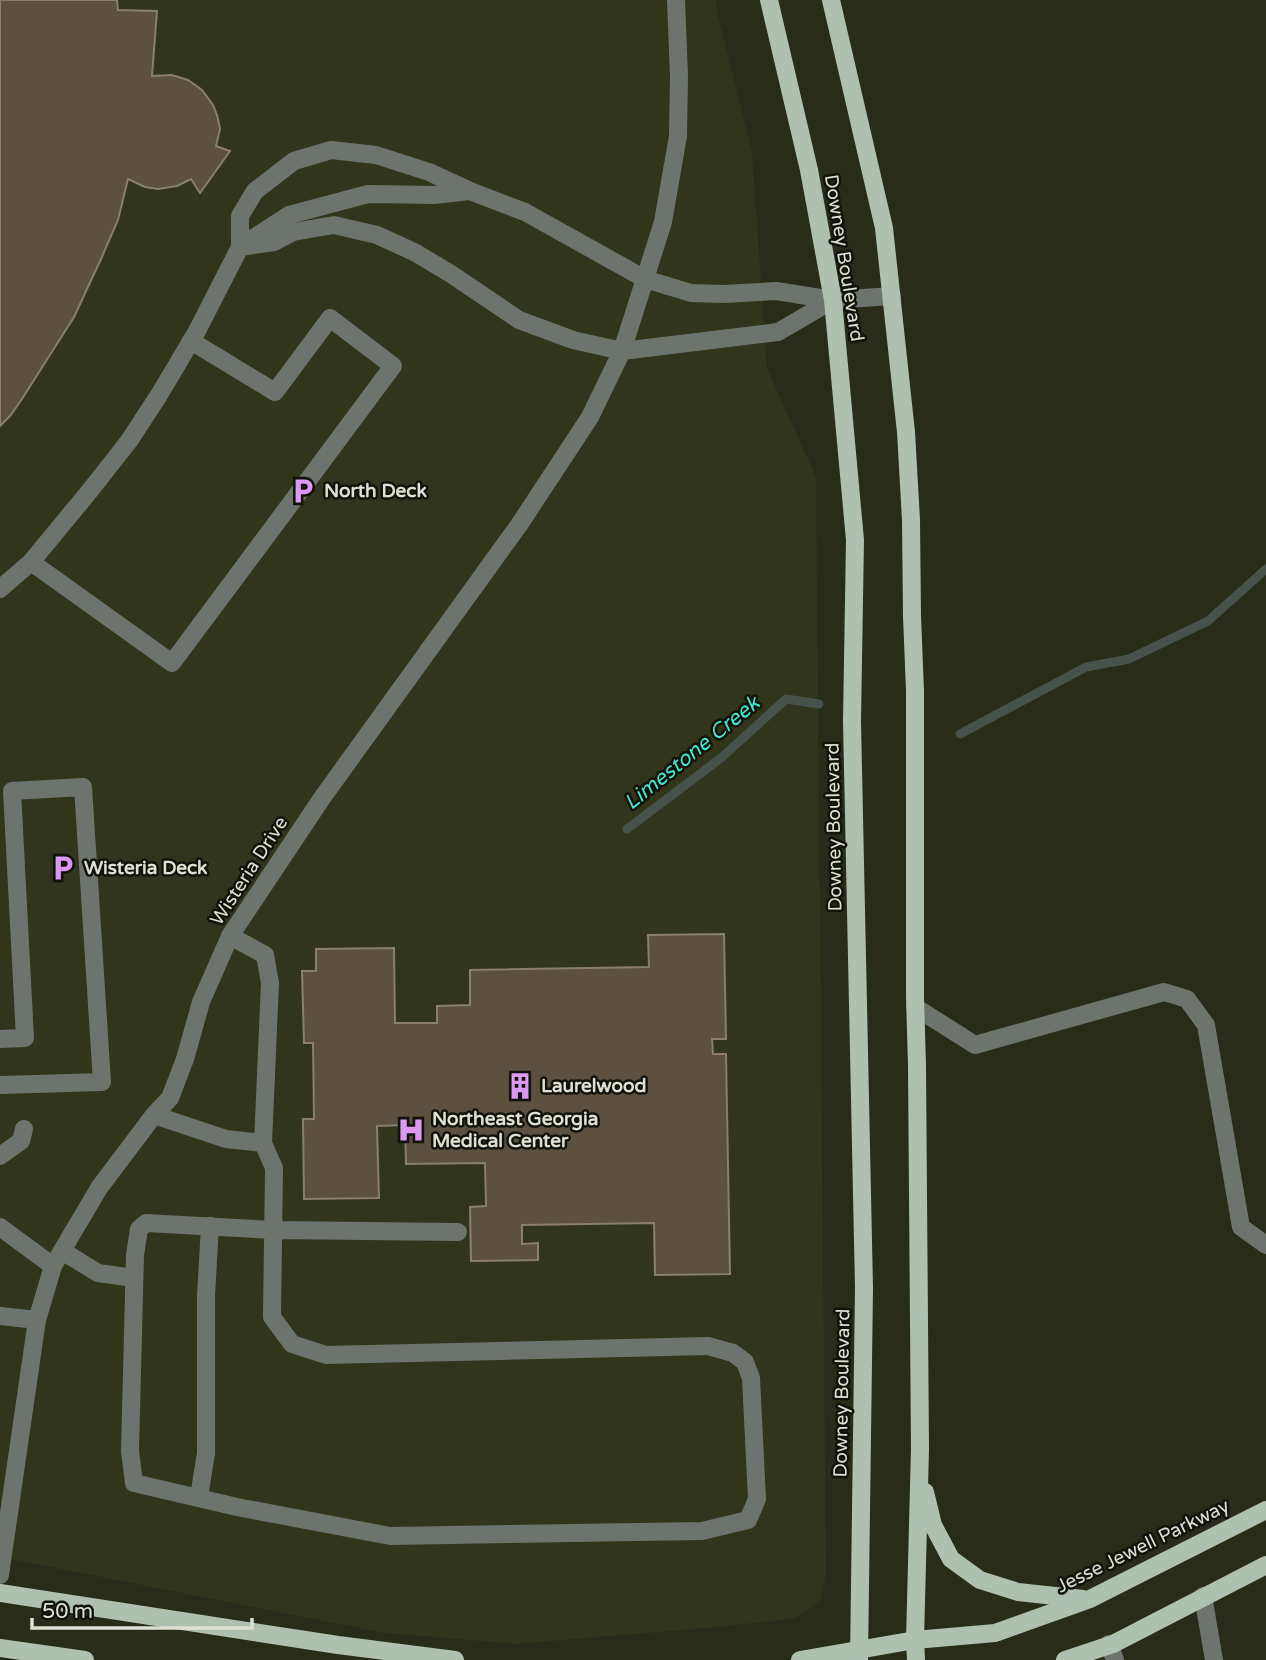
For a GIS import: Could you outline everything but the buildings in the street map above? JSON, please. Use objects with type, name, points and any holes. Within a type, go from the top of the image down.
[{"type":"main road","name":"Downey Boulevard","points":[[769,0],[809,170],[833,300],[855,540],[852,721],[864,1288],[859,1655]]},
{"type":"main road","name":"Downey Boulevard","points":[[831,0],[884,228],[906,432],[911,520],[915,691],[920,1472],[916,1660]]},
{"type":"main road","points":[[920,1472],[933,1525],[951,1559],[980,1580],[1018,1592],[1090,1599]]},
{"type":"main road","name":"Jesse Jewell Parkway","points":[[800,1660],[859,1655],[915,1640],[995,1633],[1090,1599],[1266,1510]]},
{"type":"main road","points":[[1065,1660],[1112,1652],[1203,1596],[1266,1565]]},
{"type":"main road","points":[[0,1593],[338,1645],[455,1660]]},
{"type":"main road","points":[[0,1648],[85,1660]]},
{"type":"street","name":"Wisteria Drive","points":[[0,1575],[37,1320],[57,1259],[99,1188],[170,1098],[185,1059],[201,1002],[230,936],[322,798],[519,525],[590,417],[622,351],[663,222],[678,136],[676,0]]},
{"type":"street","points":[[0,589],[31,562],[129,441],[191,341],[240,247],[240,216],[255,191],[294,161],[331,150],[376,155],[429,172],[525,212],[645,279],[691,293],[724,294],[776,290],[833,300],[892,296]]},
{"type":"street","points":[[240,247],[289,215],[368,194],[434,195],[470,191]]},
{"type":"street","points":[[240,247],[274,243],[293,232],[334,225],[377,235],[416,253],[519,320],[573,340],[622,351],[778,332],[833,300]]},
{"type":"street","points":[[31,562],[172,663],[393,366],[330,318],[275,392],[191,341]]},
{"type":"street","points":[[0,1039],[25,1038],[12,791],[83,787],[102,1082],[0,1085]]},
{"type":"street","points":[[230,936],[265,955],[270,983],[262,1143],[274,1168],[273,1230],[272,1317],[292,1345],[326,1355],[708,1346],[733,1353],[745,1362],[751,1378],[757,1499],[748,1520],[702,1531],[390,1536],[237,1507],[134,1483],[130,1451],[135,1255],[139,1229],[146,1223],[273,1230],[458,1232]]},
{"type":"street","points":[[915,1007],[975,1045],[1164,992],[1187,999],[1206,1025],[1241,1227],[1266,1245]]},
{"type":"street","points":[[154,1115],[226,1139],[262,1143]]},
{"type":"street","points":[[0,1156],[21,1142],[24,1129]]},
{"type":"street","points":[[199,1497],[206,1453],[206,1296],[210,1226]]},
{"type":"street","points":[[0,1227],[57,1259],[97,1273],[134,1278]]},
{"type":"street","points":[[0,1316],[37,1320]]},
{"type":"street","points":[[1203,1596],[1214,1660]]},
{"type":"shaded area","name":"Northeast Georgia Medical Center","points":[[0,0],[716,0],[752,152],[767,368],[816,477],[826,1575],[820,1602],[796,1618],[517,1644],[385,1633],[0,1557]]},
{"type":"waterway","name":"Limestone Creek","points":[[960,734],[1086,667],[1129,659],[1208,621],[1266,569]]},
{"type":"waterway","name":"Limestone Creek","points":[[627,829],[721,758],[786,699],[819,704]]},
{"type":"place","name":"North Deck","points":[[303,491]]},
{"type":"place","name":"Wisteria Deck","points":[[63,868]]},
{"type":"place","name":"Laurelwood","points":[[520,1086]]},
{"type":"place","name":"Northeast Georgia Medical Center","points":[[411,1130]]}]
